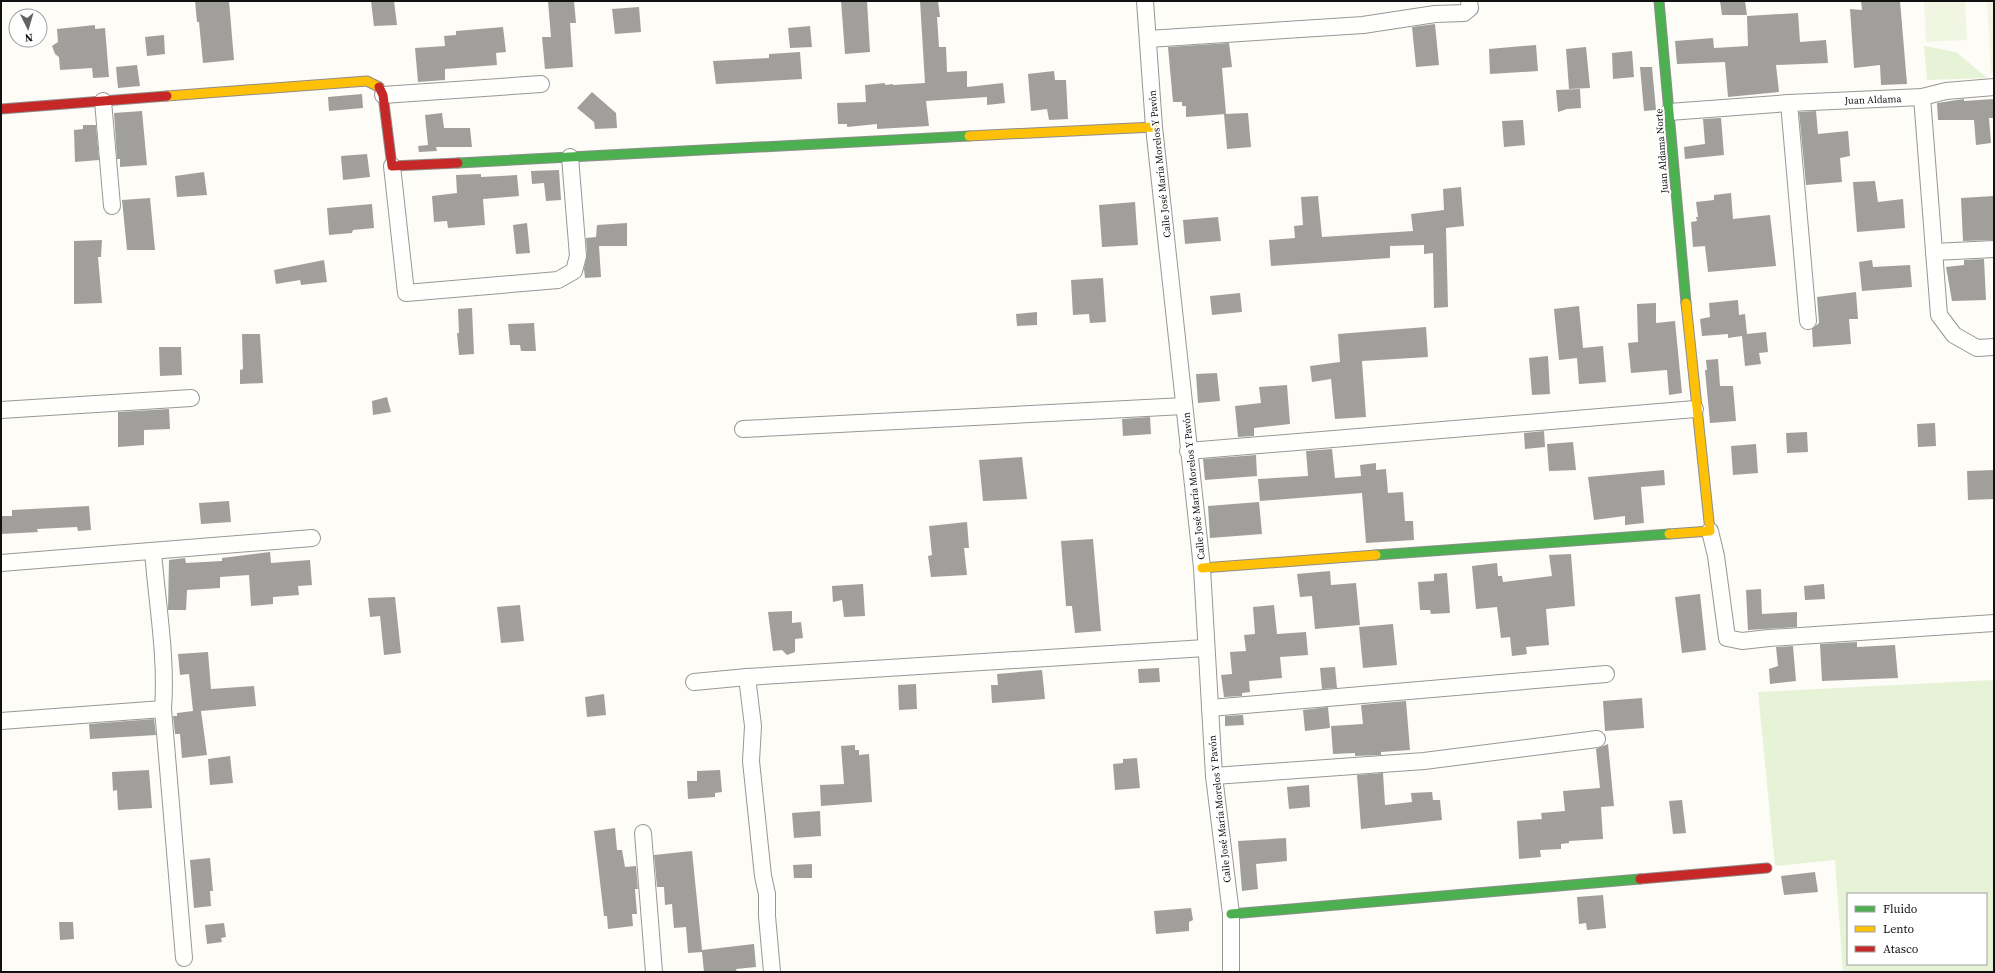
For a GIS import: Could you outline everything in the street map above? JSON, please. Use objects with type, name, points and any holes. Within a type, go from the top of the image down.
[{"type":"street","name":"Calle José María Morelos Y Pavón","points":[[1144,1],[1154,127],[1188,451],[1202,568],[1205,648],[1214,776],[1230,914],[1231,972]]},
{"type":"street","points":[[1148,39],[1363,26],[1435,14],[1464,13],[1470,8],[1469,1]]},
{"type":"street","name":"Juan Aldama Norte","points":[[1659,1],[1695,409],[1710,531]]},
{"type":"street","points":[[1,109],[367,82],[378,86],[383,95],[406,293],[558,280],[574,271],[578,256],[570,157]]},
{"type":"street","points":[[383,95],[540,84]]},
{"type":"street","name":"Juan Aldama","points":[[1669,112],[1789,103],[1922,97],[1946,91],[1994,87]]},
{"type":"street","points":[[1922,97],[1939,315],[1954,335],[1977,348],[1994,347]]},
{"type":"street","points":[[103,101],[112,206]]},
{"type":"street","points":[[1789,103],[1808,321]]},
{"type":"street","points":[[392,166],[1154,127]]},
{"type":"street","points":[[1934,252],[1994,250]]},
{"type":"street","points":[[1,410],[191,398]]},
{"type":"street","points":[[743,429],[1184,406]]},
{"type":"street","points":[[1188,451],[1695,409]]},
{"type":"street","points":[[1202,568],[1710,531],[1716,556],[1727,638],[1742,641],[1776,637],[1994,623]]},
{"type":"street","points":[[1,564],[312,538]]},
{"type":"street","points":[[153,551],[164,663],[165,685],[163,709],[184,958]]},
{"type":"street","points":[[694,682],[747,677],[1205,648]]},
{"type":"street","points":[[1210,708],[1606,674]]},
{"type":"street","points":[[747,677],[753,726],[751,760],[763,876],[767,894],[767,916],[772,972]]},
{"type":"street","points":[[1,720],[163,709]]},
{"type":"street","points":[[1214,776],[1424,761],[1598,739]]},
{"type":"street","points":[[643,833],[654,972]]},
{"type":"street","points":[[1230,914],[1767,868]]},
{"type":"green space","points":[[1924,1],[1965,1],[1967,40],[1926,42]]},
{"type":"green space","points":[[1987,1],[1994,1],[1994,74],[1991,74]]},
{"type":"green space","points":[[1924,46],[1956,52],[1987,78],[1927,80]]},
{"type":"green space","points":[[1994,680],[1994,972],[1843,972],[1835,860],[1775,866],[1758,692]]},
{"type":"building","points":[[195,1],[229,1],[234,60],[203,63],[199,22],[197,22]]},
{"type":"building","points":[[371,1],[394,1],[397,25],[374,26]]},
{"type":"building","points":[[548,1],[574,1],[576,23],[570,23],[573,67],[545,69],[542,37],[551,37]]},
{"type":"building","points":[[841,1],[867,1],[870,52],[845,54]]},
{"type":"building","points":[[920,1],[938,1],[940,17],[937,17],[939,47],[946,47],[947,72],[967,71],[967,87],[1003,83],[1005,103],[987,105],[987,97],[926,101],[929,126],[877,129],[877,124],[847,127],[847,124],[838,124],[837,103],[866,102],[865,85],[885,83],[885,85],[893,85],[925,83]]},
{"type":"building","points":[[1720,1],[1745,1],[1747,15],[1722,15]]},
{"type":"building","points":[[1861,1],[1900,1],[1907,84],[1881,85],[1880,65],[1854,68],[1850,9],[1862,10]]},
{"type":"building","points":[[639,7],[641,32],[615,34],[612,9]]},
{"type":"building","points":[[1798,13],[1800,42],[1826,40],[1828,63],[1776,65],[1779,92],[1728,97],[1725,62],[1677,64],[1675,41],[1713,38],[1714,48],[1748,46],[1747,16]]},
{"type":"building","points":[[1435,24],[1439,65],[1416,67],[1412,27]]},
{"type":"building","points":[[95,25],[95,29],[105,28],[109,77],[93,78],[92,68],[60,70],[59,57],[55,54],[52,46],[58,42],[57,29]]},
{"type":"building","points":[[810,26],[812,47],[790,48],[788,28]]},
{"type":"building","points":[[503,27],[506,52],[496,53],[497,65],[445,69],[445,80],[418,82],[415,48],[445,46],[444,36],[456,35],[456,31]]},
{"type":"building","points":[[164,35],[165,54],[147,56],[145,37]]},
{"type":"building","points":[[1229,43],[1232,67],[1222,68],[1226,114],[1186,117],[1186,106],[1182,106],[1182,102],[1173,102],[1168,47]]},
{"type":"building","points":[[1536,45],[1538,71],[1490,74],[1489,49]]},
{"type":"building","points":[[1586,47],[1590,88],[1569,89],[1566,49]]},
{"type":"building","points":[[1632,51],[1634,77],[1613,79],[1612,53]]},
{"type":"building","points":[[800,52],[802,79],[716,84],[713,61],[769,58],[769,54]]},
{"type":"building","points":[[137,65],[140,86],[118,88],[116,67]]},
{"type":"building","points":[[1640,67],[1652,67],[1656,110],[1644,111]]},
{"type":"building","points":[[1054,71],[1055,80],[1066,80],[1068,119],[1049,120],[1047,109],[1031,111],[1028,74]]},
{"type":"building","points":[[1580,89],[1581,108],[1567,109],[1558,112],[1556,90]]},
{"type":"building","points":[[592,92],[616,113],[617,128],[595,129],[594,122],[577,108]]},
{"type":"building","points":[[362,94],[363,108],[329,111],[328,97]]},
{"type":"building","points":[[1964,99],[1964,101],[1994,99],[1994,118],[1989,118],[1991,143],[1976,145],[1974,120],[1938,120],[1937,103]]},
{"type":"building","points":[[142,111],[147,165],[120,167],[120,159],[117,159],[114,113]]},
{"type":"building","points":[[1816,111],[1818,134],[1848,131],[1850,156],[1840,158],[1842,182],[1806,185],[1799,112]]},
{"type":"building","points":[[442,113],[444,128],[470,128],[472,147],[436,147],[437,151],[419,152],[418,146],[428,145],[425,115]]},
{"type":"building","points":[[1248,113],[1251,147],[1227,149],[1224,114]]},
{"type":"building","points":[[1721,118],[1724,155],[1685,159],[1684,147],[1705,144],[1703,119]]},
{"type":"building","points":[[1523,120],[1525,145],[1504,147],[1502,121]]},
{"type":"building","points":[[83,125],[96,125],[99,160],[75,162],[74,130],[83,129]]},
{"type":"building","points":[[367,154],[370,177],[343,180],[341,156]]},
{"type":"building","points":[[559,170],[561,200],[546,201],[544,183],[532,184],[531,171]]},
{"type":"building","points":[[204,172],[207,195],[177,197],[175,176]]},
{"type":"building","points":[[481,174],[481,177],[517,175],[519,196],[483,199],[485,225],[448,228],[447,221],[434,222],[432,196],[457,193],[456,175]]},
{"type":"building","points":[[1875,181],[1878,202],[1903,199],[1905,228],[1857,232],[1853,182]]},
{"type":"building","points":[[1461,187],[1464,226],[1446,228],[1448,307],[1434,308],[1433,253],[1424,254],[1424,245],[1390,246],[1390,258],[1271,266],[1269,240],[1295,238],[1294,226],[1303,225],[1301,197],[1318,196],[1322,237],[1413,231],[1411,214],[1444,210],[1443,189]]},
{"type":"building","points":[[1731,193],[1733,219],[1770,215],[1776,266],[1708,272],[1705,246],[1693,247],[1691,222],[1697,221],[1696,217],[1698,217],[1696,202],[1714,200],[1714,195]]},
{"type":"building","points":[[1994,196],[1994,240],[1963,241],[1961,198]]},
{"type":"building","points":[[150,198],[155,250],[127,250],[122,200]]},
{"type":"building","points":[[1135,202],[1138,245],[1102,247],[1099,205]]},
{"type":"building","points":[[372,204],[374,228],[353,230],[352,233],[329,235],[327,208]]},
{"type":"building","points":[[1218,217],[1221,241],[1185,244],[1183,220]]},
{"type":"building","points":[[527,223],[530,253],[516,254],[513,225]]},
{"type":"building","points":[[627,223],[627,246],[599,246],[601,277],[585,278],[584,269],[587,255],[586,238],[596,237],[597,225]]},
{"type":"building","points":[[102,240],[101,257],[98,257],[102,303],[74,304],[74,241]]},
{"type":"building","points":[[1984,259],[1986,300],[1952,301],[1946,267],[1964,265],[1964,260]]},
{"type":"building","points":[[324,260],[327,282],[301,285],[300,280],[276,284],[274,270]]},
{"type":"building","points":[[1872,260],[1873,267],[1910,265],[1912,287],[1862,291],[1859,262]]},
{"type":"building","points":[[1103,278],[1106,322],[1090,323],[1089,314],[1073,315],[1071,280]]},
{"type":"building","points":[[1856,292],[1858,319],[1849,319],[1851,344],[1813,347],[1812,329],[1819,323],[1817,297]]},
{"type":"building","points":[[1240,293],[1242,312],[1212,315],[1210,296]]},
{"type":"building","points":[[1738,300],[1739,315],[1745,314],[1747,334],[1766,332],[1768,352],[1759,353],[1761,364],[1745,366],[1742,336],[1728,338],[1728,334],[1702,336],[1700,319],[1710,317],[1709,303]]},
{"type":"building","points":[[1656,303],[1656,323],[1675,321],[1682,393],[1669,395],[1667,370],[1631,373],[1628,343],[1638,342],[1637,304]]},
{"type":"building","points":[[1579,306],[1583,348],[1603,346],[1606,382],[1579,384],[1577,358],[1559,360],[1554,309]]},
{"type":"building","points":[[472,308],[474,354],[459,355],[457,333],[459,333],[458,309]]},
{"type":"building","points":[[1037,312],[1037,325],[1017,326],[1016,314]]},
{"type":"building","points":[[534,323],[536,351],[521,351],[520,345],[510,345],[508,324]]},
{"type":"building","points":[[1426,327],[1428,357],[1362,361],[1366,417],[1335,419],[1331,379],[1312,382],[1310,366],[1340,362],[1338,334]]},
{"type":"building","points":[[242,334],[260,334],[263,383],[240,384],[240,370],[243,369]]},
{"type":"building","points":[[159,347],[181,347],[182,375],[160,376]]},
{"type":"building","points":[[1548,356],[1550,394],[1532,395],[1529,358]]},
{"type":"building","points":[[1718,359],[1720,386],[1733,386],[1736,421],[1710,423],[1705,370],[1707,370],[1706,360]]},
{"type":"building","points":[[1217,373],[1220,401],[1198,403],[1196,374]]},
{"type":"building","points":[[1287,385],[1290,424],[1254,428],[1254,436],[1238,437],[1235,406],[1261,403],[1259,387]]},
{"type":"building","points":[[387,397],[391,412],[373,415],[372,401]]},
{"type":"building","points":[[169,409],[170,429],[144,430],[144,445],[118,447],[118,412]]},
{"type":"building","points":[[1150,417],[1151,434],[1123,436],[1122,419]]},
{"type":"building","points":[[1935,423],[1936,446],[1918,447],[1917,424]]},
{"type":"building","points":[[1544,431],[1545,447],[1525,449],[1524,433]]},
{"type":"building","points":[[1807,432],[1808,452],[1787,453],[1786,433]]},
{"type":"building","points":[[1573,442],[1576,470],[1549,471],[1547,444]]},
{"type":"building","points":[[1756,444],[1758,473],[1733,475],[1731,446]]},
{"type":"building","points":[[1332,449],[1335,478],[1361,476],[1360,465],[1376,463],[1376,470],[1386,469],[1388,493],[1403,492],[1405,521],[1413,521],[1414,540],[1366,543],[1362,493],[1260,501],[1258,479],[1308,476],[1306,451]]},
{"type":"building","points":[[1256,455],[1257,476],[1205,480],[1203,459]]},
{"type":"building","points":[[1022,457],[1027,499],[983,501],[979,460]]},
{"type":"building","points":[[1664,470],[1665,485],[1641,487],[1644,523],[1625,525],[1625,516],[1594,520],[1588,477]]},
{"type":"building","points":[[1994,470],[1994,499],[1968,500],[1967,471]]},
{"type":"building","points":[[229,501],[231,522],[201,524],[199,503]]},
{"type":"building","points":[[1259,502],[1262,534],[1210,538],[1208,506]]},
{"type":"building","points":[[89,506],[91,530],[78,531],[77,527],[37,529],[38,532],[1,534],[1,516],[12,516],[12,510]]},
{"type":"building","points":[[967,522],[969,548],[964,548],[967,575],[931,577],[928,556],[932,555],[929,526]]},
{"type":"building","points":[[1093,539],[1101,631],[1075,633],[1072,606],[1066,606],[1061,541]]},
{"type":"building","points":[[270,552],[271,563],[310,560],[312,585],[298,586],[299,595],[273,597],[273,604],[251,606],[249,575],[220,577],[220,588],[187,590],[186,610],[168,610],[169,560],[185,558],[186,563],[222,561],[222,558]]},
{"type":"building","points":[[1571,554],[1575,606],[1546,609],[1549,645],[1526,647],[1527,654],[1512,656],[1510,637],[1501,638],[1497,607],[1476,609],[1472,566],[1497,563],[1498,576],[1502,576],[1503,582],[1552,576],[1549,555]]},
{"type":"building","points":[[1330,571],[1331,585],[1356,583],[1360,625],[1315,629],[1312,596],[1300,597],[1297,574]]},
{"type":"building","points":[[1447,573],[1450,613],[1431,614],[1430,610],[1420,610],[1418,582],[1434,581],[1434,574]]},
{"type":"building","points":[[863,584],[865,616],[844,617],[842,600],[833,602],[832,586]]},
{"type":"building","points":[[1824,584],[1825,599],[1805,600],[1804,586]]},
{"type":"building","points":[[1761,589],[1762,614],[1797,612],[1797,627],[1748,630],[1746,590]]},
{"type":"building","points":[[1700,594],[1706,650],[1682,653],[1675,597]]},
{"type":"building","points":[[395,597],[401,653],[384,655],[380,616],[370,617],[368,598]]},
{"type":"building","points":[[520,605],[524,641],[501,643],[497,607]]},
{"type":"building","points":[[1274,605],[1277,634],[1306,632],[1308,655],[1280,657],[1282,678],[1249,681],[1250,692],[1242,693],[1242,696],[1224,697],[1221,675],[1232,674],[1230,652],[1246,651],[1244,635],[1255,634],[1253,607]]},
{"type":"building","points":[[792,611],[792,623],[801,622],[803,638],[795,639],[795,652],[787,655],[782,650],[773,651],[768,612]]},
{"type":"building","points":[[1393,624],[1397,665],[1363,668],[1359,627]]},
{"type":"building","points":[[1857,642],[1857,647],[1895,645],[1898,678],[1822,681],[1820,644]]},
{"type":"building","points":[[1793,646],[1796,681],[1770,684],[1769,669],[1778,666],[1776,647]]},
{"type":"building","points":[[208,652],[211,689],[254,686],[256,706],[201,711],[207,755],[182,758],[180,734],[175,734],[173,716],[177,716],[177,713],[193,711],[189,674],[180,675],[178,654]]},
{"type":"building","points":[[1335,667],[1337,688],[1322,689],[1320,668]]},
{"type":"building","points":[[1159,668],[1160,682],[1139,683],[1138,669]]},
{"type":"building","points":[[1042,670],[1045,699],[992,703],[991,685],[998,685],[997,674]]},
{"type":"building","points":[[916,684],[917,709],[899,710],[898,685]]},
{"type":"building","points":[[604,694],[606,715],[587,717],[585,697]]},
{"type":"building","points":[[1642,698],[1644,728],[1605,731],[1603,701]]},
{"type":"building","points":[[1406,701],[1410,750],[1381,752],[1381,755],[1355,756],[1355,753],[1333,754],[1331,726],[1363,724],[1361,705]]},
{"type":"building","points":[[1328,707],[1330,728],[1305,731],[1303,710]]},
{"type":"building","points":[[1243,715],[1244,725],[1225,726],[1225,716]]},
{"type":"building","points":[[154,719],[156,735],[90,739],[89,724]]},
{"type":"building","points":[[1608,744],[1614,806],[1601,807],[1603,839],[1569,841],[1569,843],[1561,844],[1561,849],[1540,850],[1541,857],[1519,859],[1517,821],[1542,819],[1541,813],[1565,811],[1563,791],[1600,788],[1596,749]]},
{"type":"building","points":[[855,745],[855,750],[859,750],[859,755],[869,754],[872,802],[821,806],[820,785],[844,784],[841,746]]},
{"type":"building","points":[[230,756],[233,783],[210,785],[208,759]]},
{"type":"building","points":[[1137,758],[1140,788],[1115,790],[1113,764],[1123,763],[1123,759]]},
{"type":"building","points":[[149,770],[152,808],[118,810],[117,790],[113,791],[112,772]]},
{"type":"building","points":[[720,770],[722,792],[715,793],[715,797],[688,799],[687,781],[697,781],[697,771]]},
{"type":"building","points":[[1383,773],[1385,805],[1412,802],[1411,793],[1432,792],[1433,800],[1440,800],[1442,820],[1361,829],[1357,775]]},
{"type":"building","points":[[1309,785],[1310,807],[1289,809],[1287,787]]},
{"type":"building","points":[[1682,800],[1686,833],[1673,834],[1669,801]]},
{"type":"building","points":[[820,811],[821,836],[794,838],[792,813]]},
{"type":"building","points":[[615,828],[617,850],[622,850],[625,867],[636,866],[638,889],[635,889],[637,914],[632,914],[633,926],[608,929],[607,916],[604,916],[594,831]]},
{"type":"building","points":[[1286,838],[1287,861],[1256,864],[1258,889],[1242,891],[1238,841]]},
{"type":"building","points":[[692,851],[702,950],[754,944],[756,967],[736,969],[737,972],[704,972],[702,952],[688,953],[686,927],[674,928],[672,904],[665,905],[664,887],[657,887],[654,855]]},
{"type":"building","points":[[210,858],[213,891],[210,891],[211,906],[194,908],[190,860]]},
{"type":"building","points":[[812,864],[812,878],[794,878],[793,865]]},
{"type":"building","points":[[1815,872],[1818,892],[1784,895],[1781,876]]},
{"type":"building","points":[[1603,895],[1606,928],[1587,930],[1586,923],[1579,924],[1577,897]]},
{"type":"building","points":[[1191,908],[1193,920],[1189,922],[1189,931],[1156,934],[1154,911]]},
{"type":"building","points":[[59,922],[73,922],[74,939],[60,940]]},
{"type":"building","points":[[224,923],[226,937],[221,938],[222,942],[207,944],[205,925]]},
{"type":"traffic: fast","points":[[1659,1],[1686,303]]},
{"type":"traffic: fast","points":[[458,163],[969,136]]},
{"type":"traffic: fast","points":[[1376,555],[1669,534]]},
{"type":"traffic: fast","points":[[1231,914],[1640,879]]},
{"type":"traffic: slow","points":[[167,96],[367,81],[379,87]]},
{"type":"traffic: slow","points":[[969,136],[1154,127]]},
{"type":"traffic: slow","points":[[1669,534],[1710,531],[1686,303]]},
{"type":"traffic: slow","points":[[1202,568],[1376,555]]},
{"type":"traffic: jam","points":[[379,87],[383,95],[392,166],[458,163]]},
{"type":"traffic: jam","points":[[1,109],[167,96]]},
{"type":"traffic: jam","points":[[1640,879],[1767,868]]}]
